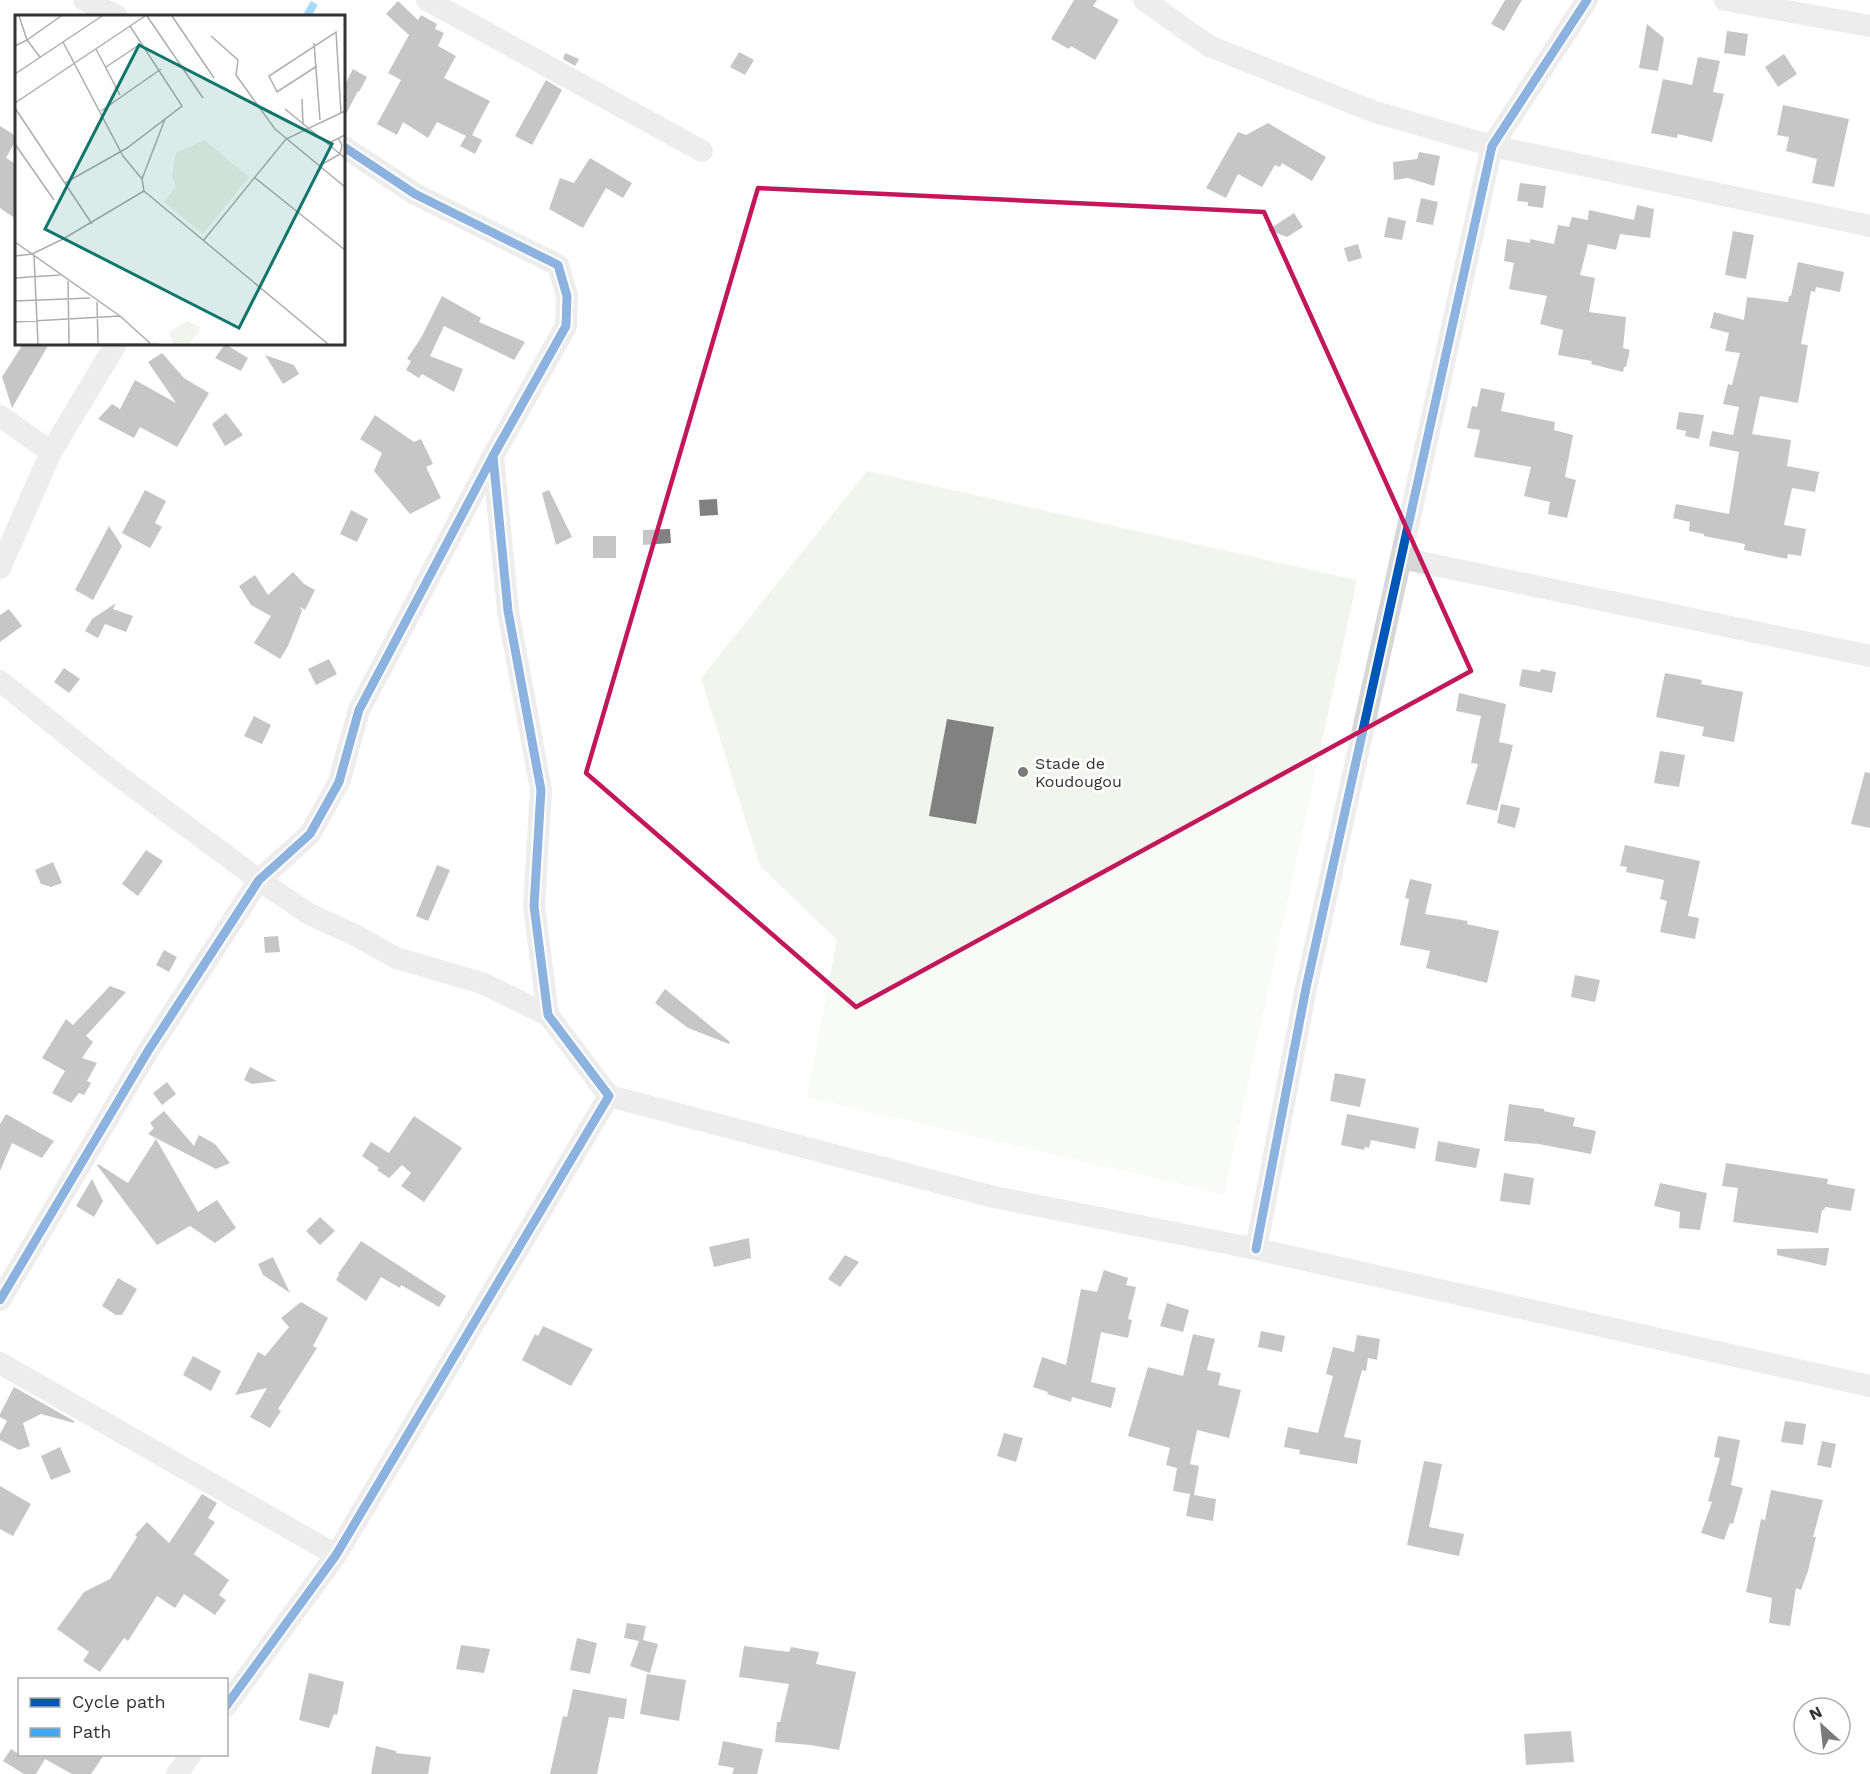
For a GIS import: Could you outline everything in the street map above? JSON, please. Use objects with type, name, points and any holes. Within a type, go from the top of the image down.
[{"type":"street","points":[[84,0],[115,15]]},
{"type":"street","points":[[427,0],[702,152]]},
{"type":"street","points":[[1144,0],[1209,46],[1372,111],[1492,146],[1863,224],[1870,204]]},
{"type":"street","points":[[1256,1249],[1306,988],[1492,146],[1587,0]]},
{"type":"street","points":[[1725,0],[1837,9],[1870,27]]},
{"type":"street","points":[[0,1300],[148,1051],[259,880],[310,834],[339,782],[360,710],[493,456],[566,326],[567,296],[558,265],[415,194],[345,148]]},
{"type":"street","points":[[0,568],[51,452],[115,345]]},
{"type":"street","points":[[0,416],[51,452]]},
{"type":"street","points":[[493,456],[508,611],[541,790],[534,906],[548,1015]]},
{"type":"street","points":[[1401,558],[1870,656]]},
{"type":"street","points":[[0,681],[112,771],[259,880],[309,914],[355,934],[396,958],[482,983],[548,1015],[609,1096],[994,1197],[1256,1249],[1870,1386]]},
{"type":"street","points":[[228,1703],[336,1555],[609,1096]]},
{"type":"street","points":[[0,1363],[336,1555]]},
{"type":"street","points":[[177,1774],[190,1756]]},
{"type":"highlighted area","points":[[758,188],[1264,212],[1471,671],[856,1007],[586,773]]},
{"type":"shaded area","name":"Stade de Koudougou","points":[[867,471],[1357,580],[1224,1194],[807,1097],[837,940],[760,866],[701,678]]},
{"type":"building","points":[[1074,0],[1097,0],[1093,6],[1119,20],[1095,60],[1071,46],[1069,49],[1051,39]]},
{"type":"building","points":[[1505,0],[1522,0],[1504,31],[1491,24]]},
{"type":"building","points":[[398,1],[418,20],[421,15],[437,24],[435,29],[444,33],[438,46],[456,56],[444,78],[490,101],[472,135],[482,140],[475,154],[460,146],[466,136],[437,122],[428,138],[403,122],[397,135],[377,124],[401,80],[388,73],[409,35],[386,14]]},
{"type":"building","points":[[1647,24],[1664,38],[1658,71],[1639,68]]},
{"type":"building","points":[[1727,31],[1748,34],[1745,56],[1724,53]]},
{"type":"building","points":[[739,52],[754,60],[745,75],[730,67]]},
{"type":"building","points":[[565,53],[579,59],[575,66],[563,59]]},
{"type":"building","points":[[1784,54],[1797,74],[1778,87],[1765,67]]},
{"type":"building","points":[[1698,57],[1720,61],[1713,92],[1724,94],[1712,142],[1678,134],[1677,138],[1651,133],[1663,79],[1692,85]]},
{"type":"building","points":[[353,69],[367,77],[345,116],[345,84]]},
{"type":"building","points":[[546,80],[562,90],[532,145],[515,136]]},
{"type":"building","points":[[1783,105],[1849,119],[1834,187],[1812,183],[1817,159],[1786,151],[1789,137],[1777,135]]},
{"type":"building","points":[[1268,123],[1326,157],[1312,181],[1282,163],[1280,167],[1275,165],[1262,187],[1238,174],[1226,198],[1206,188],[1238,132],[1246,135]]},
{"type":"building","points":[[0,126],[15,135],[15,142],[6,158],[15,163],[15,218],[0,208]]},
{"type":"building","points":[[1419,152],[1440,156],[1434,186],[1408,178],[1394,180],[1393,162],[1417,159]]},
{"type":"building","points":[[590,158],[632,183],[623,198],[606,188],[583,228],[549,209],[560,178],[574,183]]},
{"type":"building","points":[[1520,183],[1546,186],[1543,208],[1528,206],[1528,202],[1517,201]]},
{"type":"building","points":[[1421,198],[1438,202],[1433,225],[1416,222]]},
{"type":"building","points":[[1637,205],[1654,209],[1650,238],[1620,234],[1616,250],[1588,244],[1580,275],[1595,278],[1589,312],[1626,317],[1623,348],[1630,350],[1626,367],[1623,372],[1591,364],[1592,361],[1558,355],[1563,330],[1540,324],[1547,296],[1509,289],[1514,263],[1504,261],[1507,239],[1530,243],[1530,239],[1554,244],[1558,225],[1569,227],[1572,217],[1588,220],[1589,210],[1634,220]]},
{"type":"building","points":[[1294,213],[1303,227],[1287,237],[1268,230]]},
{"type":"building","points":[[1388,217],[1406,221],[1402,240],[1384,237]]},
{"type":"building","points":[[1733,231],[1754,235],[1746,279],[1725,275]]},
{"type":"building","points":[[1358,244],[1362,258],[1348,262],[1344,248]]},
{"type":"building","points":[[1798,262],[1844,272],[1840,292],[1816,287],[1815,292],[1811,291],[1801,344],[1808,345],[1798,403],[1760,396],[1752,434],[1791,440],[1787,466],[1819,472],[1815,492],[1792,488],[1784,525],[1806,529],[1801,556],[1788,554],[1787,559],[1744,550],[1745,544],[1689,531],[1690,522],[1673,518],[1676,504],[1729,514],[1739,452],[1709,446],[1712,431],[1733,435],[1739,407],[1723,404],[1728,384],[1732,385],[1740,353],[1725,351],[1729,333],[1710,328],[1714,312],[1744,320],[1747,297],[1788,302]]},
{"type":"building","points":[[442,296],[481,318],[479,322],[525,342],[514,360],[444,326],[430,356],[463,369],[454,392],[422,374],[419,378],[406,370],[411,361],[407,359],[422,336]]},
{"type":"building","points":[[22,345],[48,345],[12,408],[2,377]]},
{"type":"building","points":[[227,345],[248,358],[241,371],[215,358]]},
{"type":"building","points":[[162,353],[184,378],[209,393],[177,447],[140,427],[134,438],[98,419],[112,404],[120,409],[135,380],[176,403],[148,362]]},
{"type":"building","points":[[265,355],[294,365],[299,374],[283,384]]},
{"type":"building","points":[[1481,388],[1505,393],[1501,411],[1555,422],[1554,430],[1573,435],[1565,477],[1576,480],[1567,518],[1548,514],[1550,502],[1524,496],[1531,467],[1474,457],[1480,430],[1467,428],[1472,406],[1477,407]]},
{"type":"building","points":[[1679,412],[1704,415],[1699,439],[1685,436],[1686,431],[1676,429]]},
{"type":"building","points":[[226,413],[243,435],[225,446],[212,424]]},
{"type":"building","points":[[375,415],[414,442],[421,439],[433,464],[426,467],[441,498],[410,514],[374,471],[382,453],[360,439]]},
{"type":"building","points":[[145,490],[166,501],[155,523],[162,527],[150,548],[122,533]]},
{"type":"building","points":[[549,490],[572,537],[556,545],[542,493]]},
{"type":"building","points":[[717,499],[718,515],[700,516],[699,500]]},
{"type":"building","points":[[351,510],[368,519],[357,542],[340,534]]},
{"type":"building","points":[[109,526],[122,546],[93,600],[75,590]]},
{"type":"building","points":[[670,529],[671,543],[643,545],[643,530]]},
{"type":"building","points":[[593,536],[616,536],[616,558],[593,558]]},
{"type":"building","points":[[293,572],[304,584],[315,590],[305,610],[300,607],[302,611],[288,646],[280,659],[254,643],[271,616],[251,605],[239,586],[255,575],[268,595]]},
{"type":"building","points":[[116,603],[113,609],[133,616],[126,632],[105,624],[98,638],[85,631],[92,619]]},
{"type":"building","points":[[9,609],[22,626],[0,642],[0,615]]},
{"type":"building","points":[[329,659],[337,674],[316,685],[308,669]]},
{"type":"building","points":[[64,668],[80,679],[69,693],[54,682]]},
{"type":"building","points":[[1522,669],[1556,672],[1552,693],[1519,686]]},
{"type":"building","points":[[1665,673],[1702,680],[1701,684],[1743,692],[1734,742],[1702,736],[1704,727],[1656,717]]},
{"type":"building","points":[[1459,693],[1506,704],[1499,742],[1513,745],[1497,811],[1466,804],[1478,764],[1471,763],[1481,716],[1456,711]]},
{"type":"building","points":[[254,716],[271,725],[262,744],[244,736]]},
{"type":"building","points":[[947,719],[994,727],[976,824],[929,816]]},
{"type":"building","points":[[1660,751],[1685,755],[1679,787],[1654,783]]},
{"type":"building","points":[[1865,772],[1870,773],[1870,828],[1851,824]]},
{"type":"building","points":[[1501,804],[1520,808],[1515,828],[1497,823]]},
{"type":"building","points":[[1625,845],[1700,861],[1688,916],[1699,918],[1695,939],[1660,932],[1667,901],[1660,899],[1664,880],[1626,872],[1627,867],[1620,866]]},
{"type":"building","points":[[146,850],[163,861],[138,896],[122,884]]},
{"type":"building","points":[[53,862],[62,883],[51,887],[41,884],[35,870]]},
{"type":"building","points":[[437,865],[450,870],[428,921],[416,916]]},
{"type":"building","points":[[1410,879],[1432,884],[1425,914],[1468,921],[1467,924],[1499,931],[1487,983],[1426,968],[1430,951],[1400,945],[1409,899],[1405,898]]},
{"type":"building","points":[[278,936],[280,952],[265,953],[264,937]]},
{"type":"building","points":[[164,950],[177,957],[169,972],[156,965]]},
{"type":"building","points":[[1575,975],[1600,980],[1595,1002],[1571,997]]},
{"type":"building","points":[[110,986],[126,992],[86,1036],[93,1042],[82,1058],[97,1063],[87,1081],[91,1083],[84,1095],[79,1093],[71,1103],[52,1093],[65,1071],[42,1058],[66,1019],[73,1025]]},
{"type":"building","points":[[665,989],[730,1042],[729,1044],[688,1028],[655,1003]]},
{"type":"building","points":[[250,1067],[277,1081],[252,1084],[244,1080]]},
{"type":"building","points":[[1335,1073],[1366,1079],[1360,1107],[1330,1101]]},
{"type":"building","points":[[167,1082],[176,1094],[162,1105],[153,1093]]},
{"type":"building","points":[[1509,1104],[1544,1109],[1544,1111],[1575,1118],[1573,1126],[1596,1131],[1591,1154],[1539,1144],[1504,1141]]},
{"type":"building","points":[[164,1111],[194,1146],[199,1135],[215,1144],[230,1163],[216,1169],[148,1134],[154,1128],[150,1123]]},
{"type":"building","points":[[6,1114],[54,1141],[42,1158],[12,1143],[0,1171],[0,1124]]},
{"type":"building","points":[[1347,1114],[1419,1128],[1415,1149],[1371,1140],[1369,1148],[1365,1147],[1364,1150],[1341,1145]]},
{"type":"building","points":[[414,1116],[462,1148],[424,1202],[401,1186],[411,1173],[402,1165],[389,1178],[362,1156],[371,1142],[389,1153]]},
{"type":"building","points":[[156,1139],[198,1212],[217,1200],[236,1228],[215,1243],[190,1226],[157,1245],[97,1165],[128,1183]]},
{"type":"building","points":[[1438,1141],[1480,1149],[1476,1168],[1435,1161]]},
{"type":"building","points":[[1726,1163],[1828,1179],[1827,1184],[1855,1189],[1851,1211],[1825,1207],[1822,1210],[1818,1233],[1733,1222],[1738,1188],[1722,1186]]},
{"type":"building","points":[[1504,1173],[1534,1178],[1530,1205],[1500,1201]]},
{"type":"building","points":[[92,1179],[103,1201],[94,1217],[76,1206]]},
{"type":"building","points":[[1660,1183],[1707,1193],[1700,1230],[1679,1228],[1680,1212],[1654,1206]]},
{"type":"building","points":[[320,1217],[335,1231],[320,1245],[306,1231]]},
{"type":"building","points":[[749,1238],[751,1258],[714,1267],[709,1247]]},
{"type":"building","points":[[361,1241],[446,1296],[439,1307],[401,1285],[400,1288],[381,1277],[366,1301],[336,1280]]},
{"type":"building","points":[[1829,1248],[1826,1266],[1777,1255],[1777,1249]]},
{"type":"building","points":[[845,1255],[859,1262],[840,1287],[828,1279]]},
{"type":"building","points":[[273,1257],[290,1293],[263,1275],[258,1264]]},
{"type":"building","points":[[1104,1270],[1128,1278],[1126,1285],[1136,1287],[1128,1319],[1132,1320],[1128,1338],[1101,1332],[1091,1382],[1116,1388],[1111,1408],[1072,1397],[1071,1402],[1033,1387],[1042,1357],[1066,1365],[1081,1289],[1097,1292]]},
{"type":"building","points":[[118,1278],[137,1289],[122,1315],[116,1315],[102,1306]]},
{"type":"building","points":[[301,1302],[328,1318],[313,1346],[317,1348],[278,1409],[281,1411],[270,1428],[250,1417],[267,1388],[235,1395],[258,1352],[265,1356],[289,1327],[281,1318]]},
{"type":"building","points":[[1167,1303],[1189,1310],[1183,1332],[1160,1326]]},
{"type":"building","points":[[543,1326],[593,1349],[571,1386],[522,1360],[535,1334],[538,1336]]},
{"type":"building","points":[[1261,1331],[1285,1336],[1282,1352],[1258,1347]]},
{"type":"building","points":[[1193,1334],[1215,1339],[1207,1370],[1221,1373],[1218,1385],[1241,1390],[1229,1438],[1197,1430],[1190,1464],[1199,1466],[1194,1495],[1216,1499],[1213,1521],[1186,1516],[1190,1494],[1173,1491],[1177,1468],[1166,1465],[1170,1448],[1128,1436],[1148,1367],[1183,1376]]},
{"type":"building","points":[[1357,1335],[1380,1339],[1377,1360],[1368,1358],[1366,1371],[1362,1370],[1344,1437],[1361,1440],[1357,1464],[1299,1454],[1300,1450],[1284,1447],[1288,1427],[1318,1433],[1333,1376],[1326,1374],[1333,1347],[1354,1352]]},
{"type":"building","points":[[193,1356],[221,1371],[211,1391],[183,1375]]},
{"type":"building","points":[[14,1387],[74,1423],[41,1414],[23,1423],[30,1446],[19,1450],[0,1440],[0,1434],[7,1421],[0,1417],[0,1414]]},
{"type":"building","points":[[1785,1421],[1806,1424],[1803,1445],[1781,1442]]},
{"type":"building","points":[[1004,1433],[1023,1438],[1016,1462],[997,1456]]},
{"type":"building","points":[[1718,1436],[1740,1440],[1731,1485],[1743,1488],[1733,1524],[1730,1523],[1724,1540],[1701,1533],[1712,1502],[1708,1501],[1720,1458],[1714,1457]]},
{"type":"building","points":[[1822,1441],[1836,1444],[1831,1468],[1817,1465]]},
{"type":"building","points":[[60,1447],[71,1472],[51,1480],[41,1456]]},
{"type":"building","points":[[1424,1461],[1442,1464],[1429,1527],[1464,1534],[1459,1556],[1407,1545]]},
{"type":"building","points":[[0,1486],[31,1504],[13,1536],[0,1529]]},
{"type":"building","points":[[1771,1490],[1823,1500],[1813,1537],[1816,1537],[1808,1571],[1801,1590],[1796,1588],[1790,1626],[1769,1623],[1772,1598],[1746,1592],[1761,1519],[1765,1520]]},
{"type":"building","points":[[202,1494],[217,1503],[208,1518],[215,1522],[194,1554],[229,1580],[219,1595],[226,1600],[215,1615],[184,1594],[175,1608],[157,1596],[128,1641],[124,1638],[100,1672],[83,1661],[89,1652],[57,1629],[84,1592],[110,1579],[137,1537],[135,1535],[147,1522],[169,1543]]},
{"type":"building","points":[[627,1623],[646,1626],[643,1640],[658,1644],[650,1673],[630,1666],[639,1641],[624,1638]]},
{"type":"building","points":[[577,1638],[597,1643],[590,1674],[570,1670]]},
{"type":"building","points":[[461,1645],[490,1649],[484,1673],[456,1669]]},
{"type":"building","points":[[744,1646],[789,1652],[791,1647],[819,1652],[816,1664],[856,1672],[839,1750],[775,1742],[777,1722],[780,1722],[789,1684],[739,1677]]},
{"type":"building","points":[[309,1673],[344,1682],[337,1715],[334,1714],[329,1728],[299,1720]]},
{"type":"building","points":[[647,1674],[686,1680],[679,1721],[640,1714]]},
{"type":"building","points":[[573,1689],[627,1699],[624,1719],[609,1717],[597,1774],[550,1774],[563,1716],[567,1717]]},
{"type":"building","points":[[1571,1731],[1574,1762],[1526,1765],[1524,1734]]},
{"type":"building","points":[[723,1741],[763,1749],[757,1774],[732,1774],[734,1768],[718,1765]]},
{"type":"building","points":[[376,1746],[396,1751],[396,1753],[431,1757],[428,1774],[371,1774]]},
{"type":"building","points":[[11,1749],[18,1756],[103,1756],[91,1774],[72,1774],[45,1759],[36,1774],[24,1774],[3,1761]]},
{"type":"marked path","points":[[308,15],[316,0]]},
{"type":"cycle path","points":[[1256,1249],[1306,988],[1492,146],[1587,0]]},
{"type":"cycle path","points":[[0,1300],[148,1051],[259,880],[310,834],[339,782],[359,710],[493,456],[566,326],[567,296],[558,265],[415,194],[345,148]]},
{"type":"cycle path","points":[[228,1703],[336,1555],[609,1096],[548,1015],[534,906],[541,790],[508,611],[493,456]]},
{"type":"place","name":"Stade de Koudougou","points":[[1023,772]]}]
